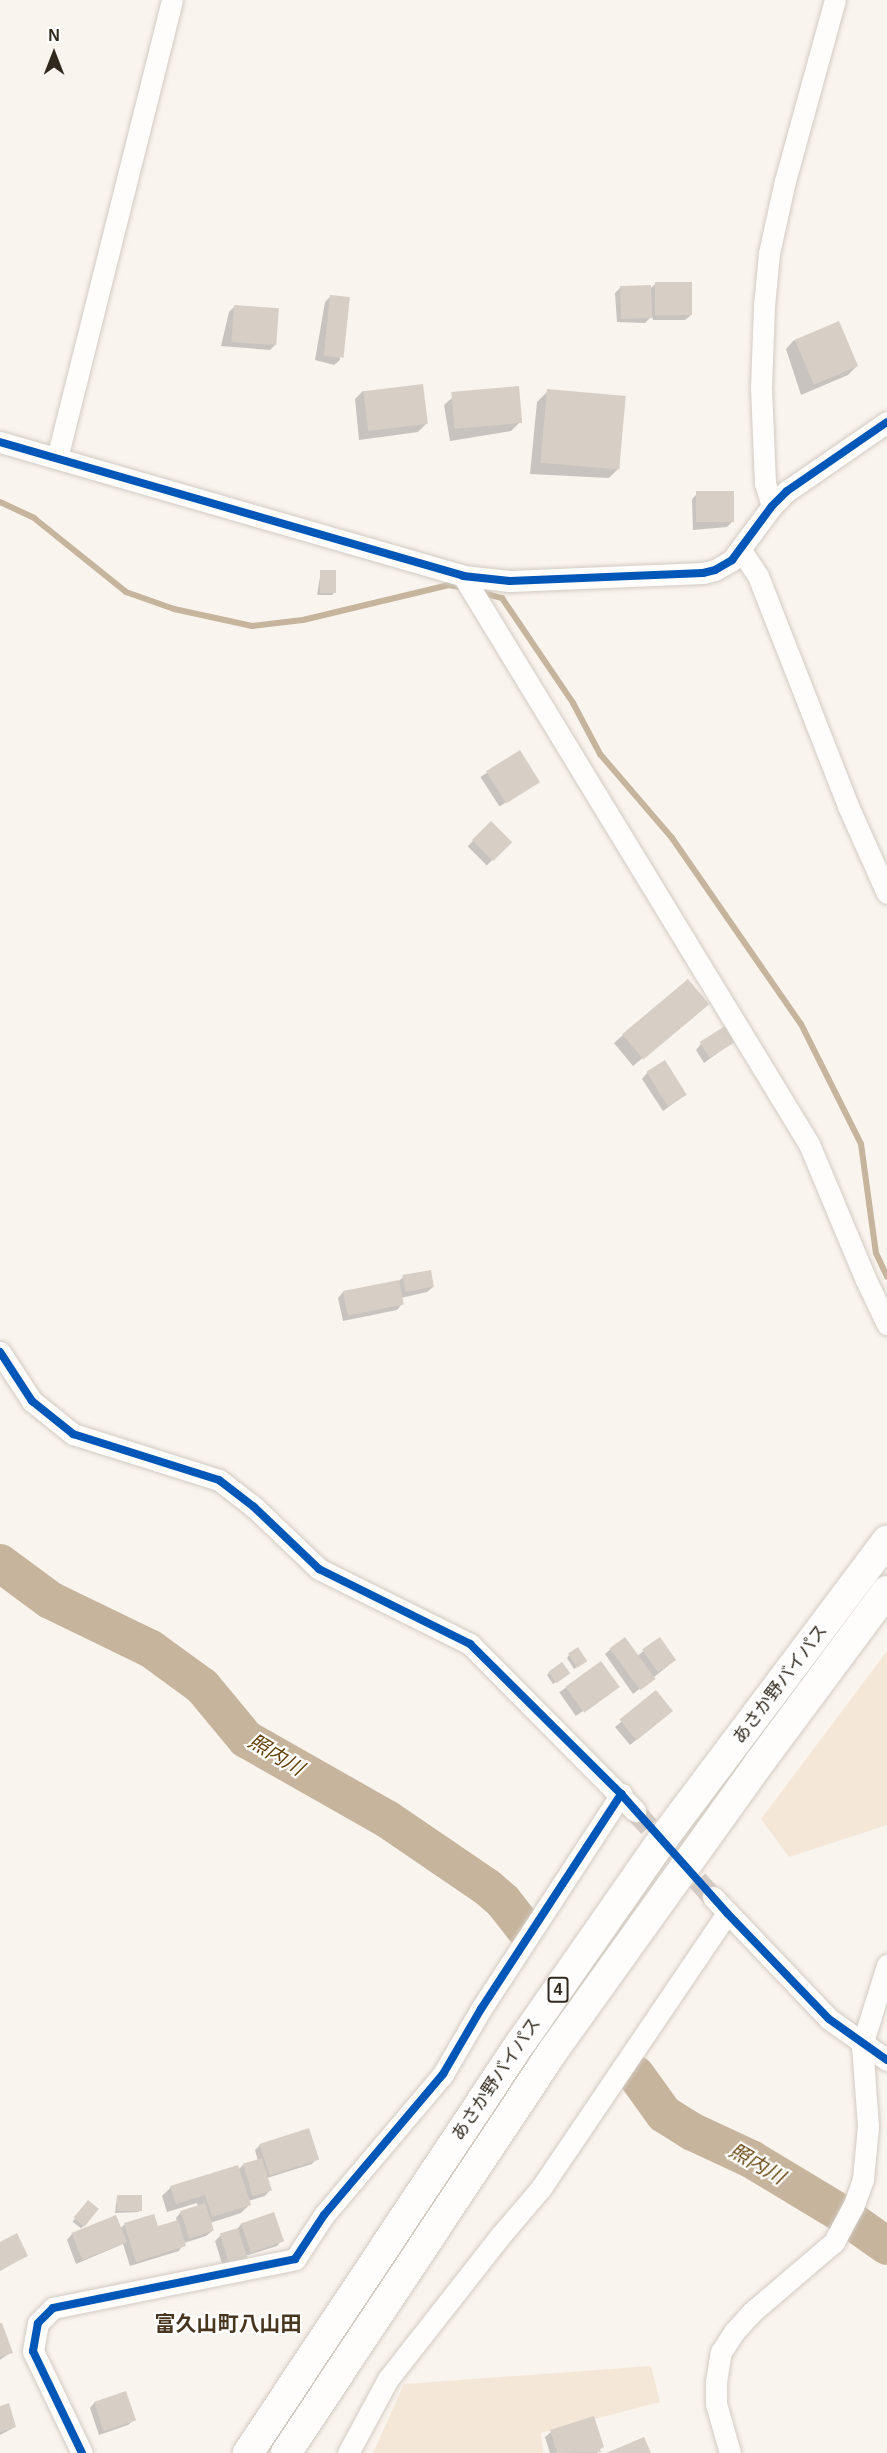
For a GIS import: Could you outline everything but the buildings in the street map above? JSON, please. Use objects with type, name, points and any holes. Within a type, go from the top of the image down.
[{"type":"highway","name":"あさか野バイパス","points":[[248,2453],[522,2041],[663,1839],[887,1541]]},
{"type":"highway","name":"あさか野バイパス","points":[[286,2453],[553,2051],[759,1762],[887,1591]]},
{"type":"street","points":[[57,458],[171,0]]},
{"type":"street","points":[[772,506],[765,483],[761,388],[767,262],[782,191],[835,0]]},
{"type":"street","points":[[0,442],[463,576],[510,581],[703,573],[726,564],[772,506],[809,474],[887,422]]},
{"type":"street","points":[[740,549],[758,576],[848,806],[887,893]]},
{"type":"street","points":[[463,576],[809,1144],[887,1324]]},
{"type":"street","points":[[0,1352],[32,1401],[73,1434],[219,1480],[254,1507],[319,1569],[470,1644],[635,1810]]},
{"type":"street","points":[[82,2453],[33,2351],[38,2323],[53,2308],[295,2259],[324,2216],[443,2074],[481,2009],[621,1794]]},
{"type":"street","points":[[348,2453],[388,2379],[501,2235],[541,2188],[720,1905],[829,2019],[862,2045],[887,2060]]},
{"type":"street","points":[[730,2453],[716,2404],[721,2352],[734,2331],[752,2312],[834,2242],[853,2207],[863,2179],[867,2147],[862,2045],[887,1965]]},
{"type":"shaded area","points":[[887,1651],[887,1825],[789,1857],[761,1819]]},
{"type":"shaded area","points":[[651,2366],[660,2402],[541,2433],[543,2453],[373,2453],[404,2384]]},
{"type":"waterway","points":[[0,502],[34,518],[126,592],[174,609],[252,626],[303,620],[449,585],[464,588]]},
{"type":"waterway","points":[[479,592],[502,598],[573,703],[600,754],[672,838],[801,1024],[861,1144],[876,1253],[887,1277]]},
{"type":"waterway","name":"照内川","points":[[0,1563],[50,1600],[151,1649],[202,1686],[246,1739],[387,1819],[488,1888],[503,1901],[524,1928]]},
{"type":"waterway","name":"照内川","points":[[636,2075],[664,2114],[693,2132],[751,2159],[842,2214],[887,2246]]},
{"type":"tunnel","points":[[635,1811],[713,1897]]},
{"type":"cycle path","points":[[0,442],[463,576],[510,581],[703,573],[715,570],[732,560],[772,506],[787,491],[887,422]]},
{"type":"cycle path","points":[[0,1352],[32,1401],[73,1434],[219,1480],[254,1507],[319,1569],[470,1644],[621,1794],[727,1913],[829,2019],[887,2060]]},
{"type":"cycle path","points":[[82,2453],[33,2351],[38,2323],[53,2308],[295,2259],[324,2215],[443,2074],[481,2009],[621,1794]]},
{"type":"district","name":"富久山町八山田","points":[[228,2324]]}]
